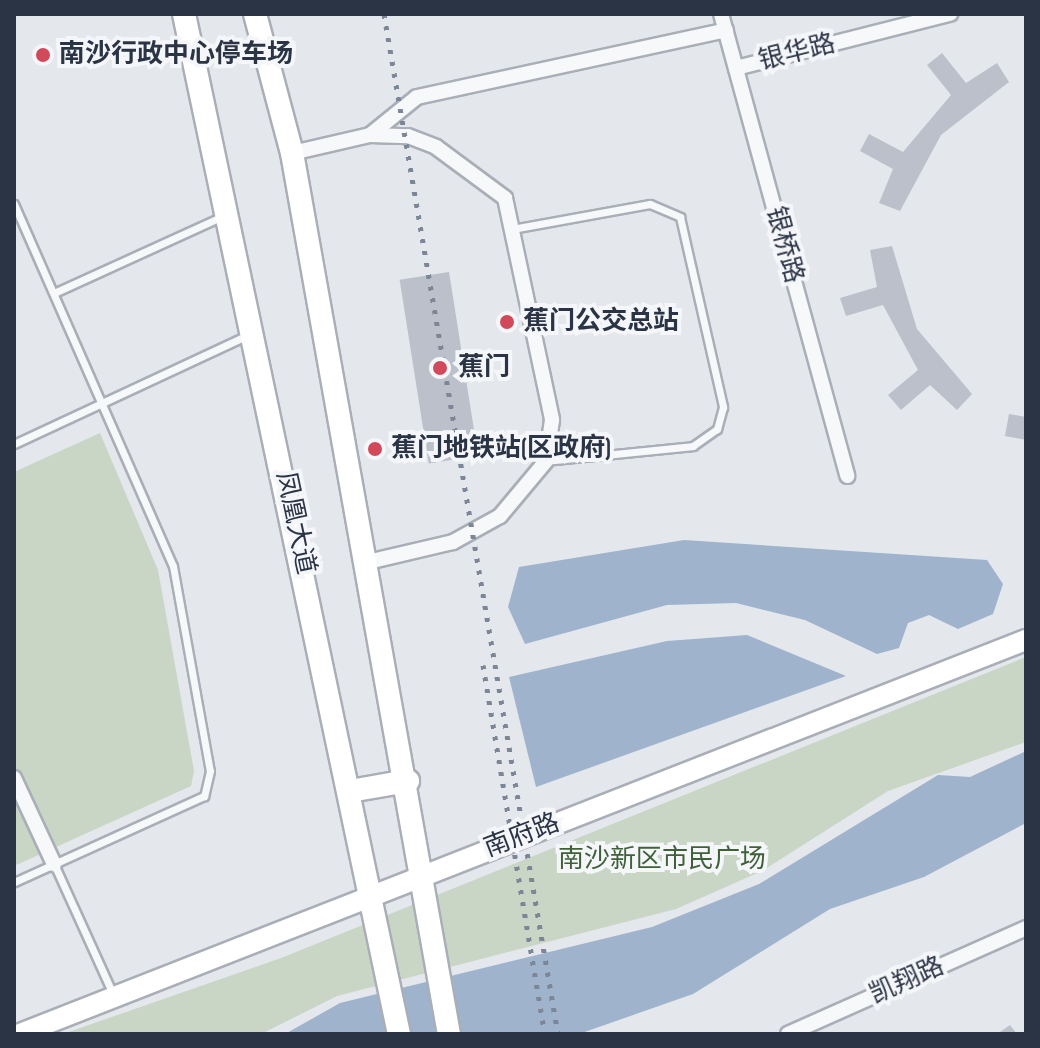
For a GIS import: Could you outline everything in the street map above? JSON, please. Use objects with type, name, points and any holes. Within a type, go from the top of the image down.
[{"type":"main road","name":"凤凰大道","points":[[184,14],[255,332],[399,1034]]},
{"type":"main road","points":[[255,14],[292,153],[408,781],[449,1034]]},
{"type":"main road","points":[[350,791],[408,781]]},
{"type":"street","name":"银桥路","points":[[721,14],[847,476]]},
{"type":"street","name":"银华路","points":[[736,68],[950,14]]},
{"type":"street","points":[[370,135],[417,97],[726,30]]},
{"type":"street","points":[[292,153],[370,135],[408,136],[469,168],[505,198],[552,420],[546,461],[525,492],[480,530],[368,562]]},
{"type":"street","name":"南府路","points":[[20,1034],[1026,640]]},
{"type":"street","points":[[14,778],[54,864]]},
{"type":"street","name":"凯翔路","points":[[788,1034],[1026,928]]},
{"type":"lane","points":[[14,204],[173,566],[210,771],[204,796],[14,882]]},
{"type":"lane","points":[[512,229],[650,204],[680,217],[723,407],[717,429],[693,446],[546,461]]},
{"type":"lane","points":[[54,293],[229,213]]},
{"type":"lane","points":[[14,444],[255,332]]},
{"type":"lane","points":[[54,864],[115,998]]},
{"type":"green space","points":[[100,433],[158,570],[194,771],[191,786],[14,866],[14,472]]},
{"type":"green space","name":"南沙新区市民广场","points":[[1026,657],[1026,742],[888,791],[762,871],[676,909],[337,996],[261,1034],[63,1034],[281,958]]},
{"type":"water","points":[[684,540],[987,560],[1003,584],[993,614],[958,629],[929,615],[908,623],[899,648],[877,654],[805,620],[736,603],[667,605],[525,644],[508,607],[519,567]]},
{"type":"water","points":[[747,635],[846,676],[536,787],[509,677],[667,641]]},
{"type":"water","points":[[1026,751],[1026,823],[924,877],[830,909],[693,994],[579,1034],[285,1034],[340,1003],[652,927],[759,884],[938,775],[970,777]]},
{"type":"building","points":[[942,53],[966,83],[997,63],[1009,82],[941,135],[900,211],[879,203],[893,169],[860,151],[869,134],[903,152],[951,95],[927,65]]},
{"type":"building","points":[[892,246],[917,329],[972,394],[957,410],[930,385],[901,410],[888,395],[918,370],[883,305],[846,316],[840,298],[877,287],[870,250]]},
{"type":"building","name":"蕉门","points":[[449,272],[478,456],[429,464],[400,280]]},
{"type":"building","points":[[1009,414],[1026,417],[1026,440],[1005,436]]},
{"type":"building","points":[[1010,1025],[1017,1034],[997,1034]]},
{"type":"railway","points":[[384,14],[558,1034]]},
{"type":"railway","points":[[483,665],[545,1034]]},
{"type":"place","name":"南沙行政中心停车场","points":[[43,55]]},
{"type":"place","name":"蕉门公交总站","points":[[507,322]]},
{"type":"place","name":"蕉门","points":[[440,368]]},
{"type":"place","name":"蕉门地铁站(区政府)","points":[[375,449]]}]
